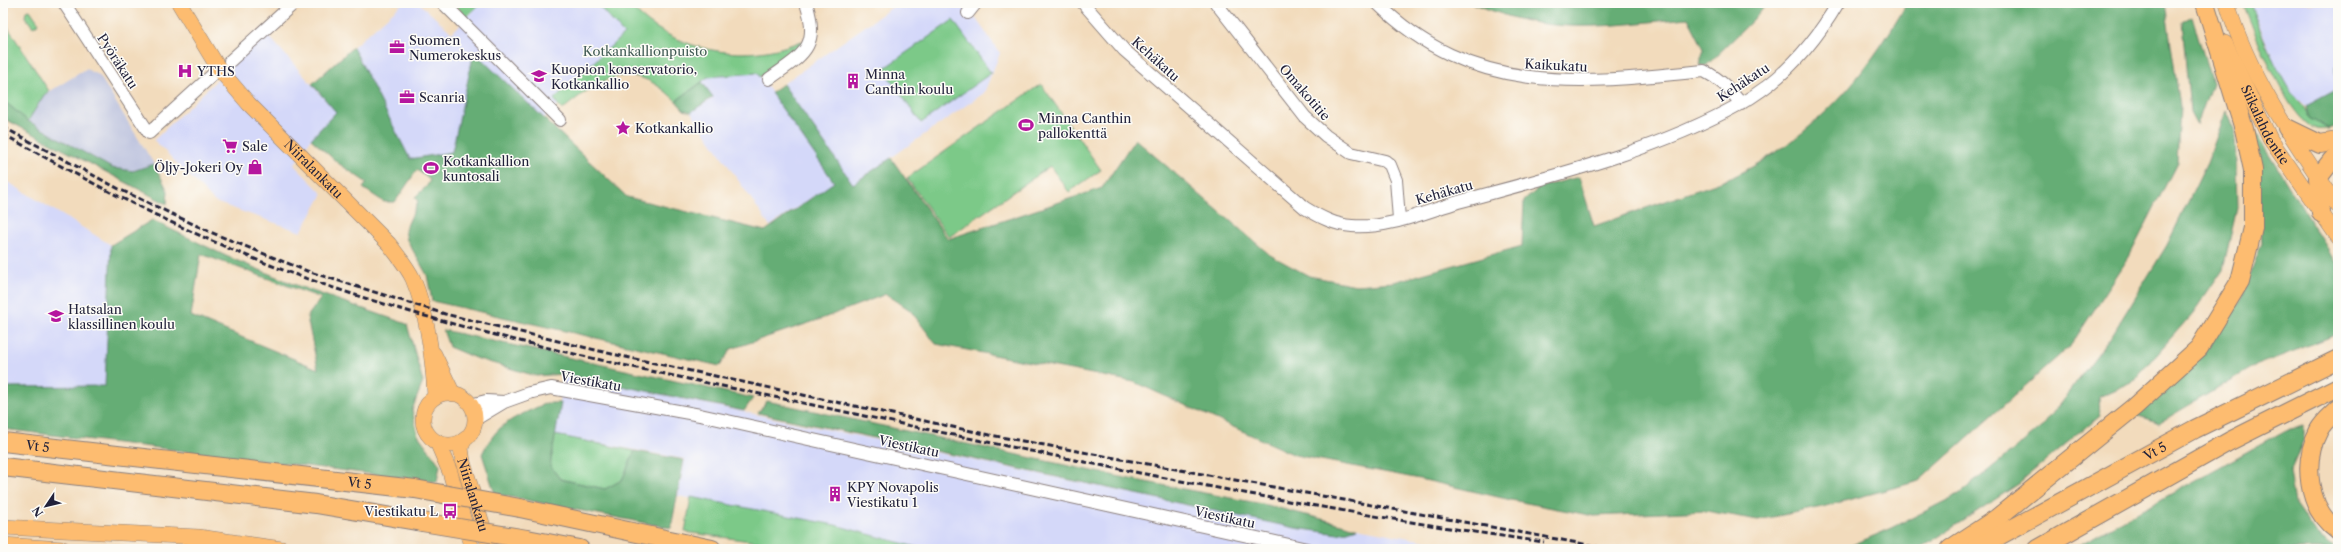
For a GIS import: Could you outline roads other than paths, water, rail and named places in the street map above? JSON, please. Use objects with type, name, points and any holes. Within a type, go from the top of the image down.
[{"type":"highway","points":[[1950,549],[1997,518],[2121,418],[2199,348],[2240,281],[2254,228],[2253,170],[2244,129],[2205,3]]},
{"type":"highway","points":[[2287,128],[2320,144],[2338,141]]},
{"type":"highway","points":[[2321,213],[2318,178],[2332,160],[2338,156]]},
{"type":"highway","name":"Vt 5","points":[[1974,549],[2195,428],[2338,358]]},
{"type":"highway","points":[[2038,549],[2230,441],[2338,387]]},
{"type":"highway","points":[[2338,409],[2320,429],[2311,450],[2310,471],[2312,491],[2319,511],[2338,531]]},
{"type":"highway","name":"Vt 5","points":[[3,442],[415,489],[520,508],[712,549]]},
{"type":"highway","name":"Vt 5","points":[[3,467],[316,504],[580,549]]},
{"type":"main road","name":"Niiralankatu","points":[[179,3],[224,65],[249,104],[396,253],[413,279],[429,342],[435,397]]},
{"type":"main road","name":"Siikalahdentie","points":[[2210,3],[2232,61],[2270,139],[2338,237]]},
{"type":"main road","name":"Siikalahdentie","points":[[2227,3],[2246,55],[2287,128],[2318,178],[2338,206]]},
{"type":"main road","name":"Niiralankatu","points":[[429,342],[453,394]]},
{"type":"main road","points":[[446,393],[453,394],[463,398],[472,412],[472,430],[464,440],[453,444],[437,442],[428,434],[423,421],[426,406],[435,397],[446,393]]},
{"type":"main road","name":"Niiralankatu","points":[[464,440],[461,448],[463,462],[490,546]]},
{"type":"main road","name":"Niiralankatu","points":[[437,442],[450,472],[472,549]]},
{"type":"main road","points":[[3,527],[194,536],[282,549]]},
{"type":"main road","points":[[3,545],[63,549]]},
{"type":"street","name":"Pyöräkatu","points":[[64,3],[149,133],[224,65]]},
{"type":"street","points":[[224,65],[294,3]]},
{"type":"street","points":[[443,3],[560,120]]},
{"type":"street","points":[[768,78],[801,55],[811,42],[811,26],[806,3]]},
{"type":"street","points":[[968,13],[976,3]]},
{"type":"street","name":"Kehäkatu","points":[[1083,3],[1124,50],[1311,211],[1328,221],[1352,226],[1371,226],[1399,219],[1610,158],[1697,125],[1741,104],[1789,68],[1823,28],[1838,3]]},
{"type":"street","name":"Omakotitie","points":[[1216,3],[1311,122],[1326,136],[1351,153],[1385,161],[1390,165],[1396,180],[1399,219]]},
{"type":"street","name":"Kaikukatu","points":[[1377,3],[1415,35],[1447,53],[1509,75],[1557,81],[1590,81],[1704,71],[1717,77],[1730,89],[1741,104]]},
{"type":"street","name":"Viestikatu","points":[[472,412],[529,393],[551,388],[700,415],[1307,549]]},
{"type":"railway","points":[[3,127],[119,189],[210,232],[307,271],[445,314],[612,354],[990,435],[1611,549]]},
{"type":"railway","points":[[3,134],[77,175],[152,213],[229,248],[308,279],[374,301],[442,321],[579,355],[1113,468],[1371,515],[1544,542]]},
{"type":"place","name":"Suomen Numerokeskus","points":[[397,47]]},
{"type":"place","name":"YTHS","points":[[185,71]]},
{"type":"place","name":"Kuopion konservatorio, Kotkankallio","points":[[539,76]]},
{"type":"place","name":"Minna Canthin koulu","points":[[853,81]]},
{"type":"place","name":"Scanria","points":[[407,97]]},
{"type":"place","name":"Minna Canthin pallokenttä","points":[[1026,125]]},
{"type":"place","name":"Kotkankallio","points":[[623,128]]},
{"type":"place","name":"Sale","points":[[230,146]]},
{"type":"place","name":"Öljy-Jokeri Oy","points":[[255,167]]},
{"type":"place","name":"Kotkankallion kuntosali","points":[[431,168]]},
{"type":"place","name":"Hatsalan klassillinen koulu","points":[[56,316]]},
{"type":"place","name":"KPY Novapolis Viestikatu 1","points":[[835,494]]},
{"type":"place","name":"Viestikatu L","points":[[450,511]]},
{"type":"park label","name":"Kotkankallionpuisto","points":[[645,51]]}]
